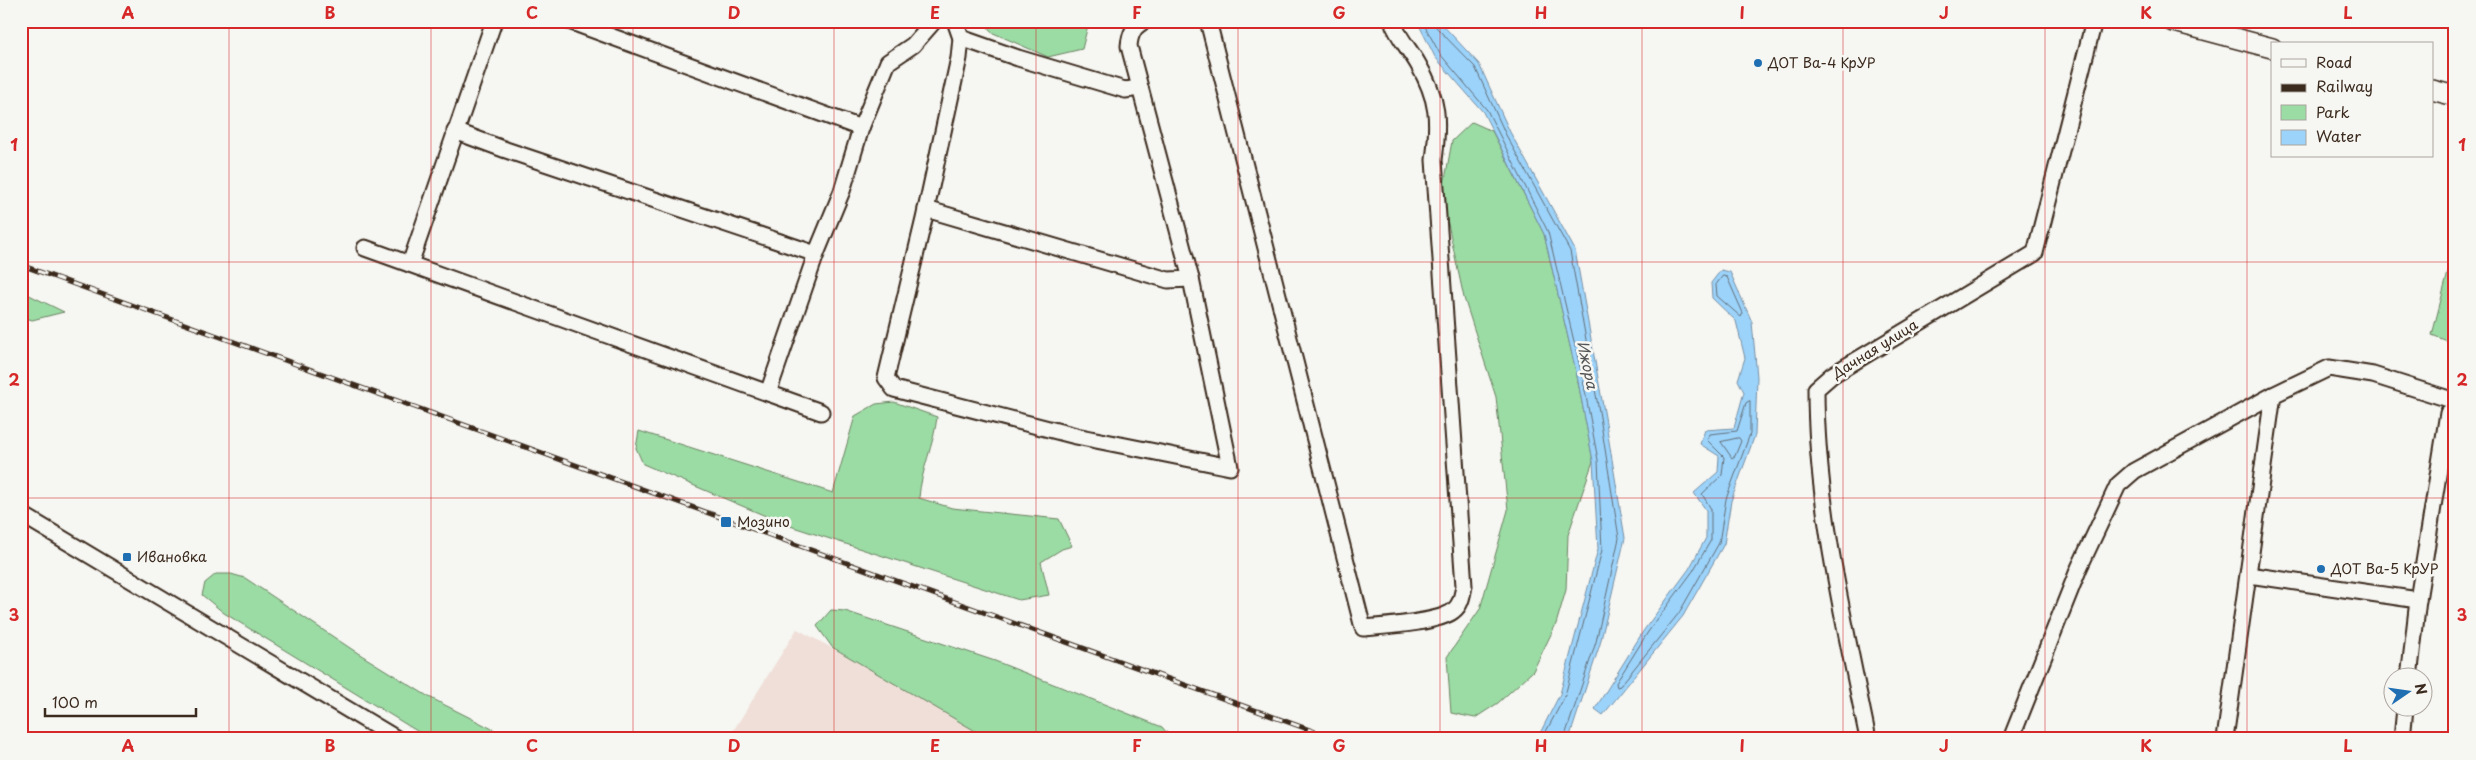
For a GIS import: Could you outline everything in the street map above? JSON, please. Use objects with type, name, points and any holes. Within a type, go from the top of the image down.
[{"type":"main road","points":[[2171,21],[2271,48]]},
{"type":"main road","points":[[2434,91],[2455,96]]},
{"type":"street","points":[[410,264],[494,21]]},
{"type":"street","points":[[569,21],[861,128]]},
{"type":"street","points":[[768,393],[816,254],[842,191],[861,128],[888,62],[913,45],[934,21]]},
{"type":"street","points":[[955,21],[961,38],[926,209],[886,378],[894,389],[1076,436],[1230,467],[1191,279],[1129,46],[1130,34],[1140,23],[1145,21]]},
{"type":"street","points":[[1208,21],[1363,628],[1440,618],[1453,611],[1461,601],[1464,586],[1434,160],[1438,114],[1434,97],[1419,66],[1392,21]]},
{"type":"street","name":"Дачная улица","points":[[1868,739],[1841,605],[1819,464],[1816,389],[1832,375],[2035,253],[2094,21]]},
{"type":"street","points":[[961,38],[1018,58],[1125,90],[1140,88]]},
{"type":"street","points":[[455,131],[506,150],[816,254]]},
{"type":"street","points":[[926,209],[1168,280],[1191,279]]},
{"type":"street","points":[[365,248],[821,412]]},
{"type":"street","points":[[2010,739],[2079,568],[2118,485],[2134,471],[2273,395],[2329,368],[2373,375],[2455,401]]},
{"type":"street","points":[[2225,739],[2250,575],[2273,395]]},
{"type":"street","points":[[2410,668],[2418,600],[2448,413],[2455,408]]},
{"type":"street","points":[[21,514],[397,739]]},
{"type":"street","points":[[2250,575],[2418,600]]},
{"type":"street","points":[[2402,739],[2404,718]]},
{"type":"shaded area","points":[[797,629],[1000,739],[728,739]]},
{"type":"green space","points":[[985,21],[1087,21],[1088,25],[1082,49],[1048,57],[991,32]]},
{"type":"green space","points":[[1472,122],[1492,131],[1544,234],[1577,376],[1593,461],[1568,535],[1566,590],[1556,624],[1533,671],[1498,703],[1475,718],[1451,713],[1447,657],[1480,609],[1508,510],[1496,397],[1464,298],[1442,196],[1452,141]]},
{"type":"green space","points":[[2455,245],[2455,344],[2432,335]]},
{"type":"green space","points":[[21,291],[64,312],[32,320],[21,316]]},
{"type":"green space","points":[[894,402],[937,417],[922,477],[919,498],[952,508],[1059,519],[1072,546],[1062,549],[1041,562],[1049,595],[1019,600],[787,525],[643,464],[636,448],[639,431],[833,493],[855,416],[876,404]]},
{"type":"green space","points":[[216,574],[231,574],[245,578],[353,650],[429,697],[512,739],[430,739],[224,613],[202,595],[205,583]]},
{"type":"green space","points":[[831,610],[845,611],[995,661],[1162,727],[1172,739],[989,739],[832,647],[817,626]]},
{"type":"water","name":"Ижора","points":[[1417,21],[1439,21],[1479,64],[1510,132],[1575,250],[1625,538],[1600,644],[1569,739],[1537,739],[1560,694],[1598,549],[1593,461],[1577,376],[1544,234],[1483,112],[1435,57]]},
{"type":"water","points":[[1721,270],[1730,272],[1752,322],[1757,377],[1755,435],[1731,501],[1724,544],[1683,616],[1603,715],[1595,709],[1644,630],[1689,569],[1706,538],[1706,510],[1694,493],[1718,472],[1719,456],[1700,444],[1705,430],[1734,428],[1744,392],[1738,380],[1745,358],[1736,321],[1712,298],[1711,283]]},
{"type":"railway","points":[[21,265],[1335,739]]},
{"type":"place","name":"ДОТ Ва-4 КрУР","points":[[1758,63]]},
{"type":"place","name":"Мозино","points":[[726,522]]},
{"type":"place","name":"Ивановка","points":[[127,557]]},
{"type":"place","name":"ДОТ Ва-5 КрУР","points":[[2321,569]]}]
